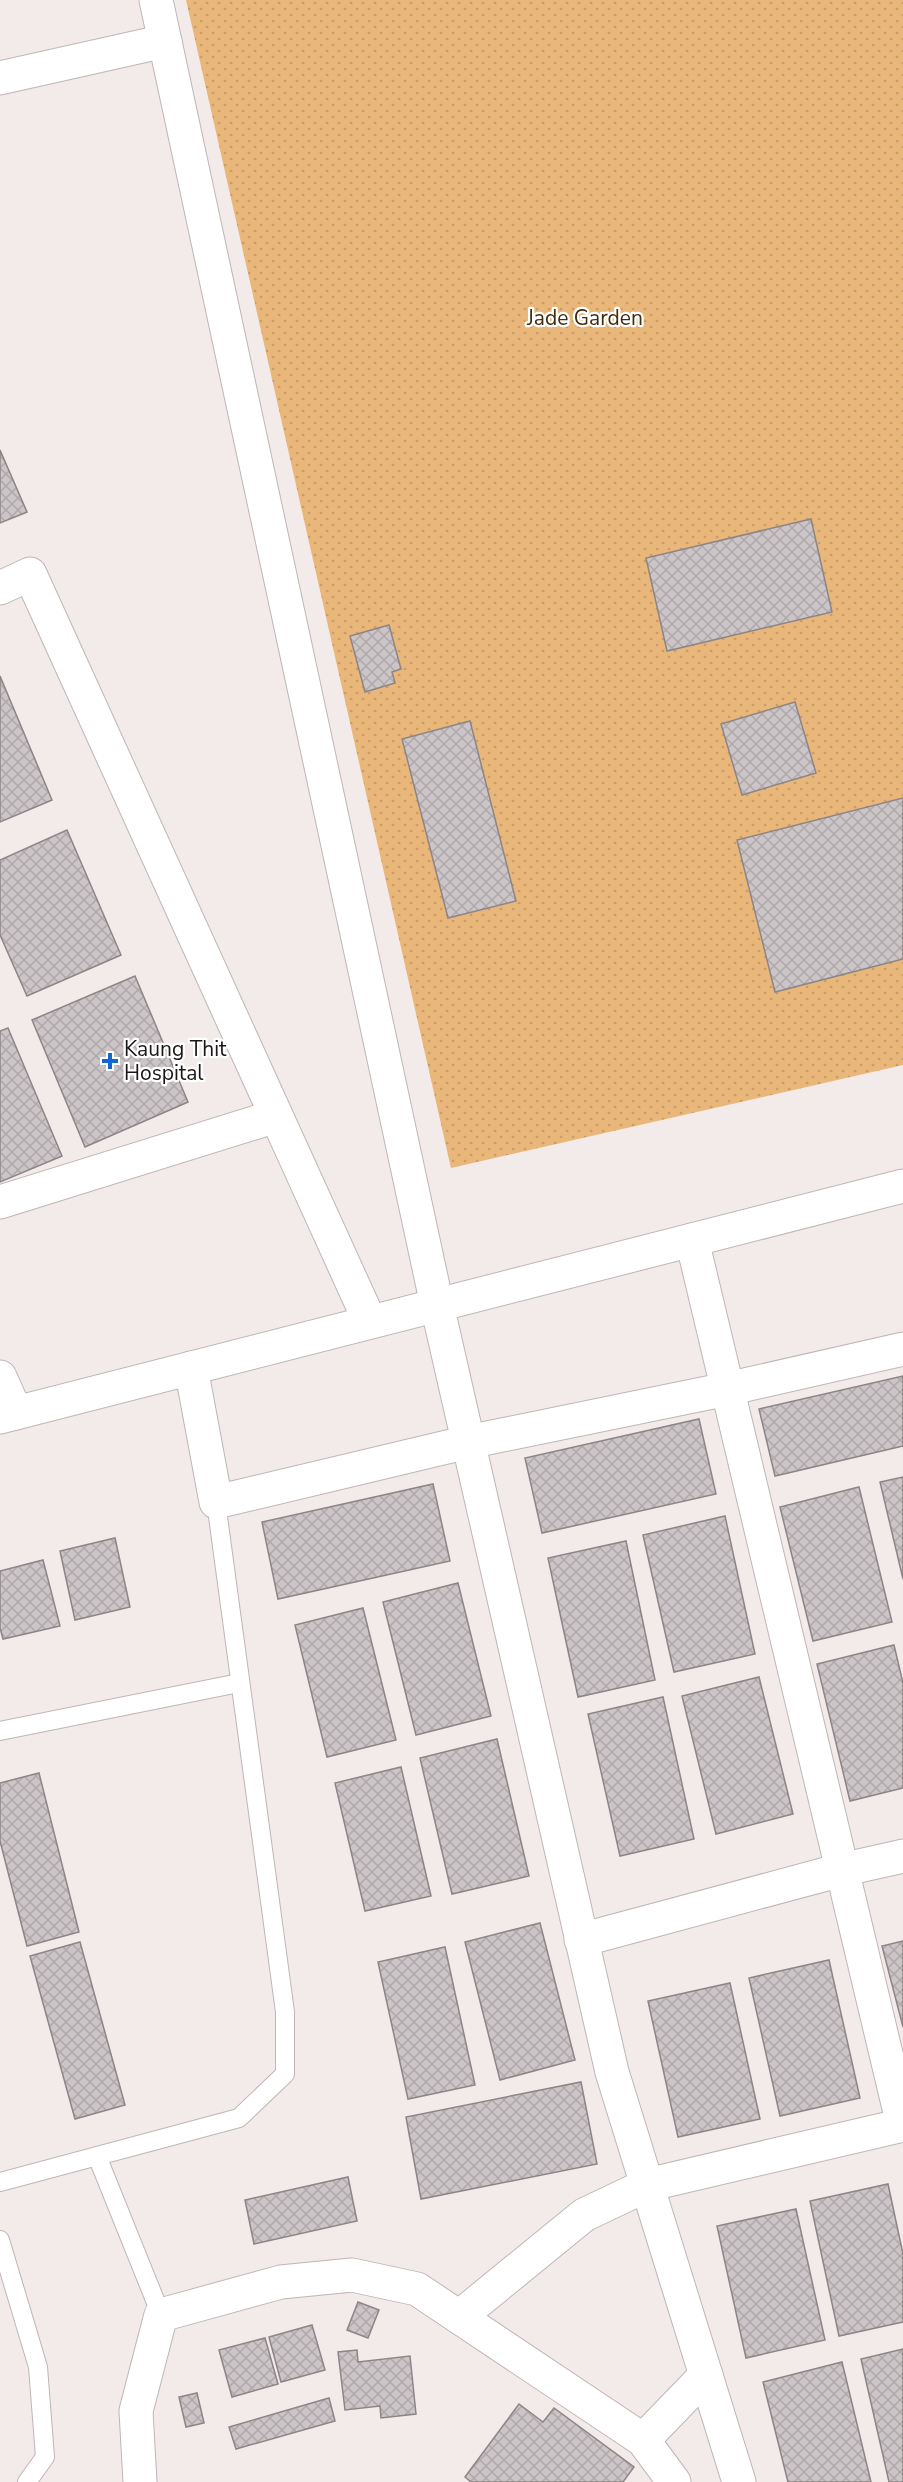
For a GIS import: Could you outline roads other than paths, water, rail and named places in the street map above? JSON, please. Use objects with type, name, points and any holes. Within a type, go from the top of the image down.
[{"type":"street","points":[[156,0],[437,1305],[612,2072],[739,2482]]},
{"type":"street","points":[[0,78],[165,41]]},
{"type":"street","points":[[0,588],[30,574],[370,1322]]},
{"type":"street","points":[[0,1202],[276,1116]]},
{"type":"street","points":[[0,1377],[8,1415],[903,1186]]},
{"type":"street","points":[[459,2317],[584,2215],[647,2185],[903,2125],[692,1240]]},
{"type":"street","points":[[191,1368],[216,1502],[468,1442],[728,1389],[903,1349]]},
{"type":"street","points":[[581,1940],[841,1870],[903,1856]]},
{"type":"street","points":[[140,2482],[136,2411],[161,2315],[281,2282],[352,2275],[417,2289],[643,2440],[674,2482]]},
{"type":"street","points":[[643,2440],[706,2375]]},
{"type":"lane","points":[[0,2182],[239,2118],[285,2074],[285,2012],[216,1502]]},
{"type":"lane","points":[[0,1731],[239,1683]]},
{"type":"lane","points":[[98,2156],[161,2315]]},
{"type":"lane","points":[[0,2240],[38,2367],[45,2457],[27,2482]]},
{"type":"place","name":"Kaung Thit Hospital","points":[[110,1061]]},
{"type":"park label","name":"Jade Garden","points":[[585,318]]}]
